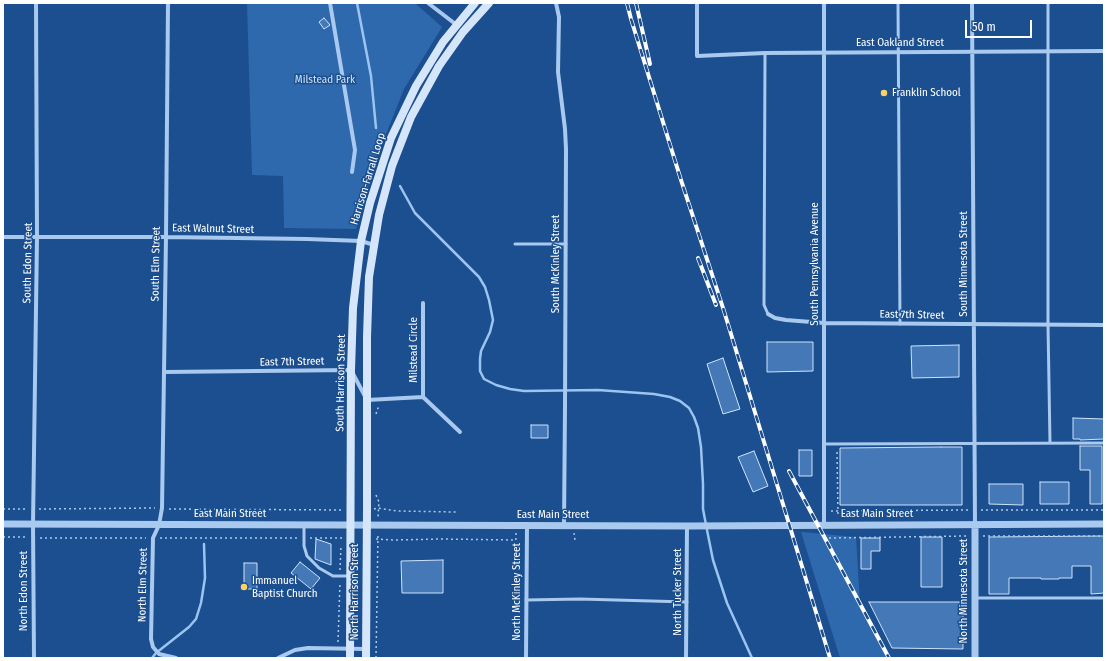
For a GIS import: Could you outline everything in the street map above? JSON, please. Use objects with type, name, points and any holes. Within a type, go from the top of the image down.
[{"type":"main road","name":"Harrison-Farrall Loop","points":[[361,241],[370,203],[390,138],[416,86],[443,42],[475,3]]},
{"type":"main road","name":"Harrison-Farrall Loop","points":[[375,245],[380,215],[392,166],[411,117],[440,66],[463,32],[489,3]]},
{"type":"main road","name":"South Harrison Street","points":[[351,525],[353,308],[361,241]]},
{"type":"main road","points":[[367,525],[366,337],[369,277],[375,245]]},
{"type":"main road","name":"North Harrison Street","points":[[350,658],[351,525]]},
{"type":"main road","name":"North Harrison Street","points":[[366,658],[367,525]]},
{"type":"street","name":"South Edon Street","points":[[33,524],[38,237],[36,3]]},
{"type":"street","name":"South Elm Street","points":[[159,525],[162,508],[168,3]]},
{"type":"street","points":[[330,3],[356,150],[352,172]]},
{"type":"street","name":"South McKinley Street","points":[[556,3],[560,17],[558,72],[566,149],[564,526]]},
{"type":"street","name":"East Oakland Street","points":[[697,3],[697,56],[765,53],[1104,51]]},
{"type":"street","name":"South Pennsylvania Avenue","points":[[824,3],[824,525]]},
{"type":"street","name":"South Minnesota Street","points":[[972,3],[975,524]]},
{"type":"street","points":[[430,4],[457,24],[463,32]]},
{"type":"street","name":"East Walnut Street","points":[[3,237],[166,237],[361,241],[375,245]]},
{"type":"street","name":"Milstead Circle","points":[[423,303],[423,397]]},
{"type":"street","name":"East 7th Street","points":[[768,314],[775,318],[786,320],[824,323],[1104,325]]},
{"type":"street","points":[[352,370],[367,400],[423,397],[460,432]]},
{"type":"street","name":"East 7th Street","points":[[164,372],[352,370]]},
{"type":"street","name":"East Main Street","points":[[3,524],[516,526],[1104,524]]},
{"type":"street","name":"North Edon Street","points":[[33,524],[34,658]]},
{"type":"street","name":"North Minnesota Street","points":[[975,524],[975,658]]},
{"type":"street","name":"North Elm Street","points":[[159,525],[153,538],[151,638],[153,647],[159,654],[176,658]]},
{"type":"street","name":"North McKinley Street","points":[[526,658],[527,526]]},
{"type":"street","name":"North Tucker Street","points":[[686,658],[689,526]]},
{"type":"street","points":[[278,658],[295,650],[308,648],[366,649]]},
{"type":"lane","points":[[898,3],[900,324]]},
{"type":"lane","points":[[1048,3],[1048,325],[1050,443]]},
{"type":"lane","points":[[765,53],[764,305],[768,314]]},
{"type":"lane","points":[[515,244],[566,244]]},
{"type":"lane","points":[[824,444],[1104,443]]},
{"type":"lane","points":[[304,525],[304,546],[307,556],[319,568],[333,576],[351,576]]},
{"type":"lane","points":[[975,598],[1104,598]]},
{"type":"lane","points":[[526,600],[580,599],[687,602]]},
{"type":"path","points":[[837,452],[838,525]]},
{"type":"path","name":"East Main Street","points":[[3,509],[162,508],[351,510]]},
{"type":"path","points":[[367,510],[378,508],[397,511],[456,512]]},
{"type":"path","points":[[824,510],[1104,510]]},
{"type":"path","points":[[515,605],[516,526]]},
{"type":"path","points":[[3,537],[341,538],[352,540]]},
{"type":"path","points":[[366,538],[394,540],[516,540]]},
{"type":"green space","name":"Milstead Park","points":[[247,3],[415,3],[442,27],[404,89],[376,159],[356,229],[284,228],[283,176],[252,175]]},
{"type":"green space","points":[[801,532],[856,537],[860,604],[891,658],[840,658]]},
{"type":"building","points":[[324,18],[330,25],[324,29],[319,22]]},
{"type":"building","points":[[767,342],[813,342],[813,371],[767,372]]},
{"type":"building","points":[[959,345],[959,377],[912,378],[911,346]]},
{"type":"building","points":[[723,358],[740,409],[723,414],[707,364]]},
{"type":"building","points":[[1073,418],[1104,419],[1104,439],[1073,439]]},
{"type":"building","points":[[531,425],[548,425],[548,438],[531,438]]},
{"type":"building","points":[[1080,446],[1102,446],[1102,504],[1090,504],[1090,470],[1080,470]]},
{"type":"building","points":[[962,447],[962,505],[840,505],[840,448]]},
{"type":"building","points":[[799,450],[812,450],[812,476],[799,476]]},
{"type":"building","points":[[754,451],[768,486],[753,492],[738,457]]},
{"type":"building","points":[[1040,482],[1069,482],[1069,504],[1040,504]]},
{"type":"building","points":[[989,484],[1023,484],[1023,505],[989,504]]},
{"type":"building","points":[[1104,536],[1104,593],[1091,594],[1091,566],[1072,566],[1072,578],[1009,578],[1009,594],[989,594],[989,537]]},
{"type":"building","points":[[921,537],[942,537],[942,587],[921,587]]},
{"type":"building","points":[[861,538],[880,538],[880,551],[871,551],[871,569],[861,569]]},
{"type":"building","points":[[316,539],[331,544],[331,565],[315,559]]},
{"type":"building","points":[[443,560],[443,593],[402,593],[401,561]]},
{"type":"building","points":[[300,562],[320,578],[311,589],[291,573]]},
{"type":"building","points":[[244,563],[257,563],[257,589],[244,589]]},
{"type":"building","points":[[869,602],[963,602],[963,649],[892,648]]},
{"type":"waterway","points":[[357,3],[371,76],[376,128]]},
{"type":"waterway","points":[[400,186],[415,213],[479,277],[485,287],[493,320],[490,332],[481,351],[480,371],[484,379],[496,385],[524,391],[598,390],[654,394],[670,397],[680,401],[689,408],[698,428],[701,447],[703,509],[713,560],[727,603],[752,658]]},
{"type":"waterway","points":[[152,658],[156,653],[189,627],[196,619],[201,603],[205,578],[204,544]]},
{"type":"railway","points":[[627,3],[681,180],[724,311],[830,658]]},
{"type":"railway","points":[[636,3],[650,64]]},
{"type":"railway","points":[[698,258],[716,305]]},
{"type":"railway","points":[[789,471],[889,658]]},
{"type":"place","name":"Franklin School","points":[[884,93]]},
{"type":"place","name":"Immanuel Baptist Church","points":[[244,587]]}]
